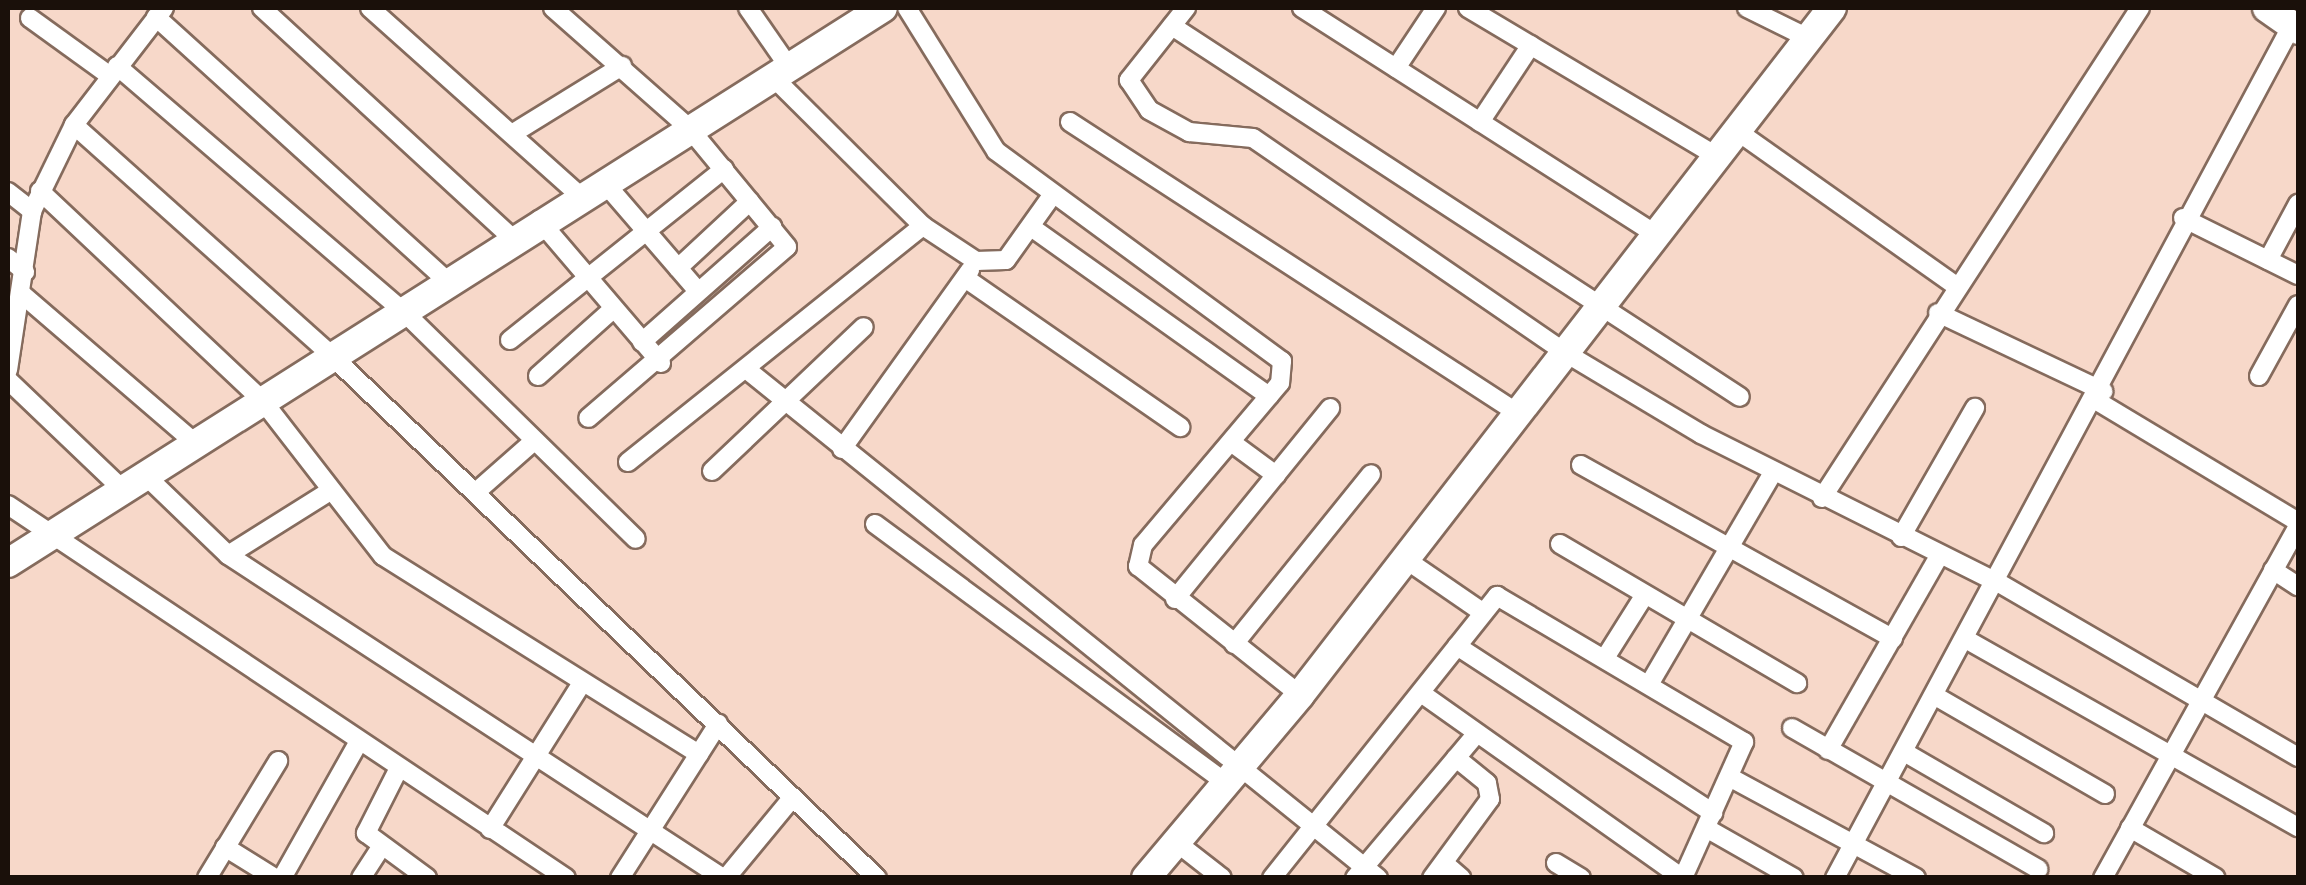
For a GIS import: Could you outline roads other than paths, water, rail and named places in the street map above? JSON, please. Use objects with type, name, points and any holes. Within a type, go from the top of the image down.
[{"type":"main road","points":[[8,563],[539,220],[883,8]]},
{"type":"main road","points":[[1146,878],[1300,695],[1516,412],[1740,134],[1832,8]]},
{"type":"main road","points":[[2266,8],[2296,24]]},
{"type":"street","points":[[262,8],[512,238]]},
{"type":"street","points":[[370,8],[515,132],[645,230],[698,292]]},
{"type":"street","points":[[553,8],[688,128],[787,247],[781,260],[661,363],[588,418]]},
{"type":"street","points":[[748,8],[781,72],[923,226],[976,261],[1006,260],[1051,196]]},
{"type":"street","points":[[908,8],[971,122],[1051,196],[1282,361],[1269,396],[1138,554],[1146,576],[1300,695]]},
{"type":"street","points":[[1186,8],[1129,80],[1134,99],[1190,132],[1253,138],[1564,352],[1772,474],[1999,583],[2202,695],[2298,757]]},
{"type":"street","points":[[1302,8],[1657,235]]},
{"type":"street","points":[[1396,68],[1436,8]]},
{"type":"street","points":[[1468,8],[1720,158]]},
{"type":"street","points":[[1747,8],[1810,39]]},
{"type":"street","points":[[1822,498],[1955,286],[2140,8]]},
{"type":"street","points":[[8,370],[23,295],[32,211],[40,192],[74,125],[160,12],[446,280]]},
{"type":"street","points":[[30,18],[114,71],[402,310],[532,442],[636,540]]},
{"type":"street","points":[[1835,878],[1969,641],[2100,396],[2183,218],[2296,24]]},
{"type":"street","points":[[1172,26],[1740,397]]},
{"type":"street","points":[[1480,122],[1531,45]]},
{"type":"street","points":[[515,132],[622,66]]},
{"type":"street","points":[[1070,122],[1516,412]]},
{"type":"street","points":[[74,125],[332,356],[877,878]]},
{"type":"street","points":[[1740,134],[1955,286]]},
{"type":"street","points":[[510,340],[724,169]]},
{"type":"street","points":[[8,192],[32,211]]},
{"type":"street","points":[[40,192],[262,400],[328,492],[383,556],[699,754]]},
{"type":"street","points":[[678,268],[750,201]]},
{"type":"street","points":[[2268,260],[2298,204]]},
{"type":"street","points":[[2183,218],[2298,275]]},
{"type":"street","points":[[539,220],[661,363]]},
{"type":"street","points":[[642,342],[772,226]]},
{"type":"street","points":[[628,462],[751,372],[923,226]]},
{"type":"street","points":[[1031,227],[1269,396]]},
{"type":"street","points":[[8,258],[26,272]]},
{"type":"street","points":[[842,450],[976,261]]},
{"type":"street","points":[[965,278],[1180,426]]},
{"type":"street","points":[[23,295],[195,443]]},
{"type":"street","points":[[2259,376],[2298,304]]},
{"type":"street","points":[[538,376],[614,309]]},
{"type":"street","points":[[1938,313],[2100,396],[2298,524],[2103,878]]},
{"type":"street","points":[[712,471],[864,327]]},
{"type":"street","points":[[751,372],[786,405],[1234,772]]},
{"type":"street","points":[[8,380],[228,555],[724,878],[792,797]]},
{"type":"street","points":[[1175,599],[1330,408]]},
{"type":"street","points":[[1901,537],[1974,408]]},
{"type":"street","points":[[476,492],[532,442]]},
{"type":"street","points":[[1231,442],[1276,475]]},
{"type":"street","points":[[1581,466],[1893,639]]},
{"type":"street","points":[[1234,644],[1371,474]]},
{"type":"street","points":[[1650,684],[1772,474]]},
{"type":"street","points":[[228,555],[328,492]]},
{"type":"street","points":[[8,505],[49,537],[566,878]]},
{"type":"street","points":[[875,524],[1315,825],[1366,873],[1473,738]]},
{"type":"street","points":[[1560,544],[1797,684]]},
{"type":"street","points":[[1828,750],[1939,556]]},
{"type":"street","points":[[1405,559],[1482,612]]},
{"type":"street","points":[[2273,570],[2298,586]]},
{"type":"street","points":[[1605,658],[1644,596]]},
{"type":"street","points":[[1272,878],[1421,693],[1491,598],[1505,598],[1744,742],[1733,780],[1682,878],[1473,738],[1421,693]]},
{"type":"street","points":[[1969,641],[2298,827]]},
{"type":"street","points":[[1457,646],[1794,878]]},
{"type":"street","points":[[490,830],[582,683]]},
{"type":"street","points":[[1936,697],[2105,794]]},
{"type":"street","points":[[620,878],[718,724]]},
{"type":"street","points":[[1792,728],[2038,869]]},
{"type":"street","points":[[225,847],[279,878],[358,743]]},
{"type":"street","points":[[1904,752],[2044,833]]},
{"type":"street","points":[[1456,758],[1487,784],[1490,799],[1438,870],[1460,878]]},
{"type":"street","points":[[207,878],[278,761]]},
{"type":"street","points":[[398,770],[365,819],[381,847],[427,878]]},
{"type":"street","points":[[1733,780],[1916,878]]},
{"type":"street","points":[[2130,828],[2216,878]]},
{"type":"street","points":[[1176,842],[1222,878]]},
{"type":"street","points":[[361,878],[381,847]]},
{"type":"street","points":[[1556,862],[1582,878]]}]
